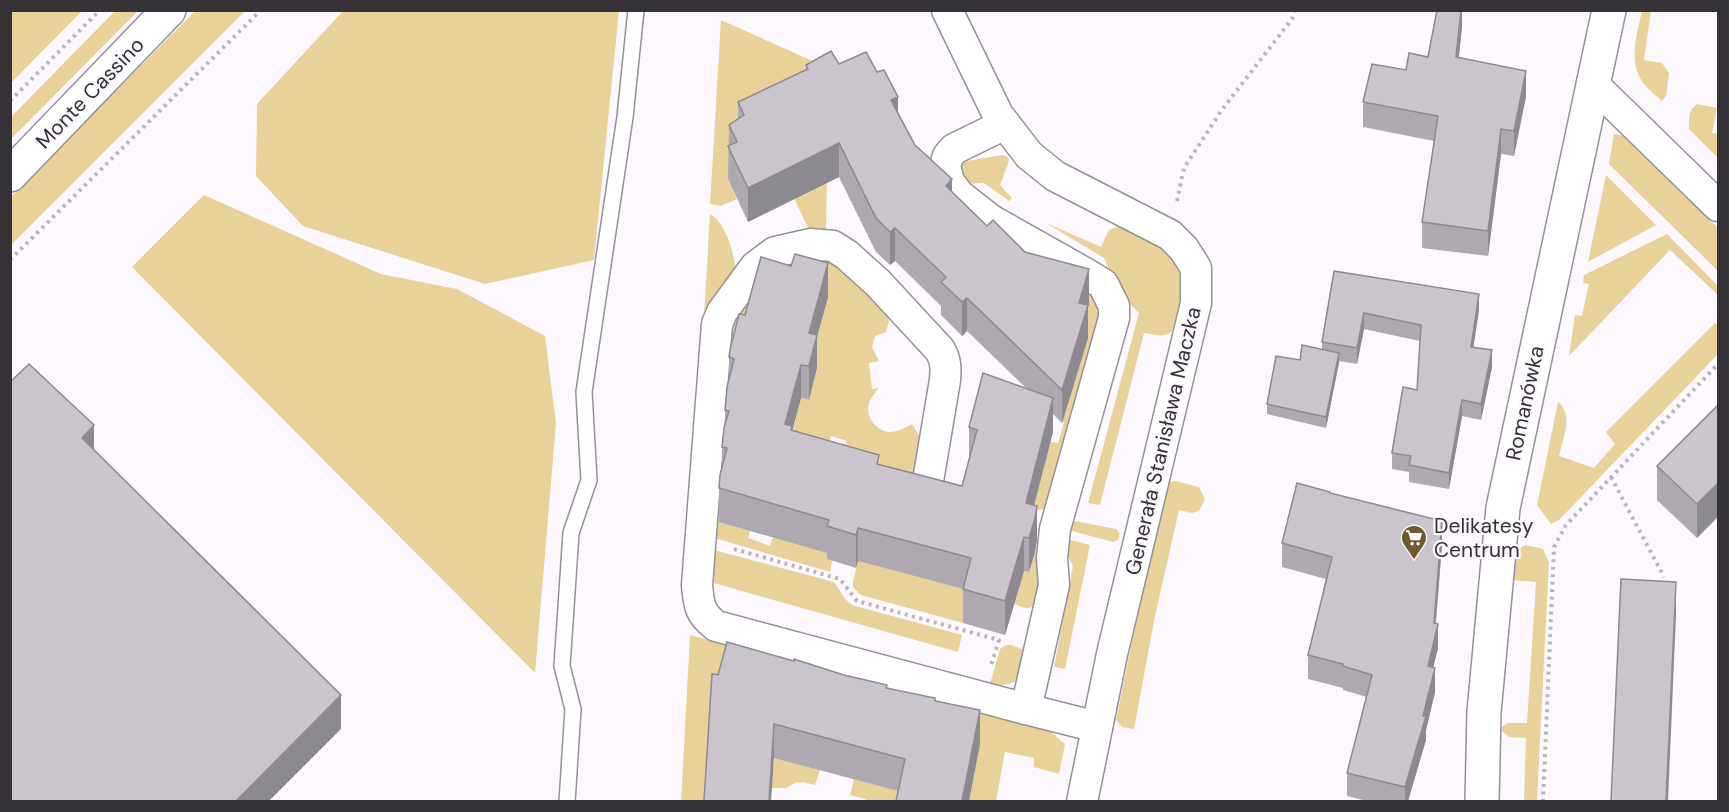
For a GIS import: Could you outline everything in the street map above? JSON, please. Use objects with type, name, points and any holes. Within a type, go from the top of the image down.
[{"type":"street","name":"Monte Cassino","points":[[10,175],[169,10]]},
{"type":"street","name":"Generała Stanisława Maczka","points":[[947,10],[998,115],[1029,155],[1055,176],[1170,235],[1184,249],[1197,268],[1196,303],[1112,654],[1082,801]]},
{"type":"street","name":"Romanówka","points":[[1482,801],[1484,712],[1503,508],[1608,10]]},
{"type":"street","points":[[1592,83],[1719,206]]},
{"type":"street","points":[[1005,123],[954,149],[948,156],[945,166],[948,182],[959,195],[992,220],[1103,284],[1114,306],[1114,318],[1054,529],[1052,558],[1054,585],[1026,710]]},
{"type":"street","points":[[928,481],[945,380],[946,366],[940,350],[878,283],[847,255],[833,246],[810,244],[775,252],[755,267],[722,312],[717,324],[697,585],[702,613],[716,626],[1026,710],[1098,727]]},
{"type":"lane","points":[[567,801],[573,709],[561,666],[571,533],[589,480],[584,392],[625,117],[636,10]]},
{"type":"path","points":[[10,101],[100,10]]},
{"type":"path","points":[[10,260],[261,10]]},
{"type":"path","points":[[1170,235],[1184,168],[1221,111],[1292,19],[1295,10]]},
{"type":"path","points":[[1543,801],[1554,547],[1566,525],[1719,364]]},
{"type":"path","points":[[1611,477],[1664,577]]},
{"type":"path","points":[[700,539],[840,579],[857,601],[999,640],[981,697]]},
{"type":"shaded area","points":[[116,10],[138,11],[11,139],[11,117]]},
{"type":"shaded area","points":[[10,11],[82,11],[11,83]]},
{"type":"shaded area","points":[[195,11],[245,11],[11,245],[11,197]]},
{"type":"shaded area","points":[[343,11],[619,11],[594,260],[485,284],[303,226],[256,176],[257,104]]},
{"type":"shaded area","points":[[1642,11],[1651,11],[1644,60],[1662,63],[1669,73],[1666,96],[1662,101],[1645,85],[1636,68],[1635,48]]},
{"type":"shaded area","points":[[721,20],[866,85],[728,179],[737,199],[721,206],[710,204]]},
{"type":"shaded area","points":[[1697,104],[1717,108],[1712,133],[1718,134],[1718,158],[1689,129],[1689,118]]},
{"type":"shaded area","points":[[1614,134],[1625,136],[1718,228],[1718,271],[1609,164]]},
{"type":"shaded area","points":[[1002,155],[1008,157],[1009,161],[1000,185],[1012,198],[1009,201],[984,183],[965,184],[959,164],[961,162]]},
{"type":"shaded area","points":[[917,167],[1095,291],[1103,321],[1047,508],[1033,509],[1050,442],[1058,443],[1064,422],[1057,418],[1070,368]]},
{"type":"shaded area","points":[[827,172],[826,230],[809,230],[794,198]]},
{"type":"shaded area","points":[[1606,175],[1656,225],[1588,262]]},
{"type":"shaded area","points":[[204,195],[381,274],[457,289],[545,336],[556,424],[535,673],[132,267]]},
{"type":"shaded area","points":[[710,214],[721,225],[725,233],[732,250],[736,275],[704,317]]},
{"type":"shaded area","points":[[1046,223],[1101,247],[1109,230],[1119,226],[1124,227],[1163,247],[1172,258],[1180,276],[1181,294],[1172,331],[1162,335],[1144,333],[1100,505],[1088,503],[1139,313],[1129,303],[1112,277],[1104,258]]},
{"type":"shaded area","points":[[1667,234],[1718,286],[1718,295],[1670,250],[1569,356],[1575,315],[1582,316],[1589,284],[1583,283],[1584,275]]},
{"type":"shaded area","points":[[817,256],[834,257],[888,313],[889,321],[886,332],[875,336],[872,347],[879,361],[869,363],[872,389],[879,388],[870,400],[868,413],[874,424],[881,430],[889,432],[898,431],[912,424],[922,440],[920,473],[909,476],[845,451],[847,441],[831,436],[829,446],[785,458],[801,398],[809,400],[817,369],[735,363],[723,360],[722,335],[767,270]]},
{"type":"shaded area","points":[[1715,323],[1718,326],[1718,354],[1559,520],[1551,524],[1537,505],[1558,402],[1563,408],[1566,420],[1559,456],[1594,468],[1615,444],[1606,432]]},
{"type":"shaded area","points":[[720,379],[730,382],[729,445],[718,479],[727,482],[717,521],[750,531],[748,538],[770,546],[773,537],[829,553],[832,561],[830,572],[711,537]]},
{"type":"shaded area","points":[[1175,481],[1199,487],[1205,499],[1199,511],[1192,513],[1179,510],[1155,616],[1134,729],[1122,727],[1116,720],[1144,582],[1168,483]]},
{"type":"shaded area","points":[[1075,521],[1116,529],[1119,539],[1113,542],[1064,529]]},
{"type":"shaded area","points":[[1063,538],[1090,545],[1065,669],[1054,667],[1073,566],[1065,551]]},
{"type":"shaded area","points":[[1039,541],[1043,553],[1036,604],[1028,608],[1023,607],[1014,604],[1024,571],[1029,572]]},
{"type":"shaded area","points":[[1525,545],[1543,549],[1549,562],[1537,801],[1524,801],[1526,738],[1509,737],[1501,730],[1507,723],[1527,723],[1536,582],[1511,580],[1515,556]]},
{"type":"shaded area","points":[[710,549],[834,582],[845,599],[852,605],[962,635],[958,652],[703,580]]},
{"type":"shaded area","points":[[858,561],[971,591],[963,623],[861,595],[853,587]]},
{"type":"shaded area","points":[[690,635],[1046,728],[1065,744],[1059,774],[1034,767],[1034,758],[1005,752],[996,801],[969,801],[980,744],[832,713],[706,801],[681,802]]},
{"type":"shaded area","points":[[1006,645],[1025,650],[1022,675],[1011,683],[990,684],[1000,649]]},
{"type":"shaded area","points":[[775,753],[820,770],[815,785],[803,782],[786,788],[771,788]]},
{"type":"shaded area","points":[[854,779],[905,793],[903,802],[868,801],[850,795]]},
{"type":"building","points":[[1437,10],[1461,10],[1456,57],[1526,71],[1514,131],[1501,129],[1488,231],[1422,222],[1438,116],[1363,102],[1372,64],[1406,70],[1409,53],[1428,57]]},
{"type":"building","points":[[831,51],[839,64],[866,52],[877,72],[884,70],[898,97],[891,100],[915,145],[952,179],[946,186],[987,226],[993,220],[1025,252],[1089,269],[1079,303],[1088,305],[1062,390],[967,298],[962,302],[941,282],[946,277],[895,228],[890,232],[876,218],[839,143],[748,188],[728,146],[737,142],[729,125],[744,115],[738,102],[808,69],[806,65]]},
{"type":"building","points":[[795,254],[828,263],[809,333],[817,335],[809,366],[801,365],[785,424],[792,426],[791,430],[879,455],[877,464],[962,486],[977,430],[969,427],[983,373],[1053,398],[1026,503],[1037,506],[1035,518],[1029,538],[1024,537],[1005,601],[963,589],[971,558],[858,528],[856,535],[827,526],[829,520],[719,488],[727,448],[722,447],[729,411],[725,410],[727,387],[734,359],[729,357],[739,314],[745,315],[761,257],[791,266]]},
{"type":"building","points":[[1334,271],[1479,294],[1471,347],[1492,350],[1481,404],[1462,400],[1449,473],[1409,465],[1411,456],[1392,453],[1403,387],[1417,390],[1421,325],[1364,313],[1357,348],[1322,342]]},
{"type":"building","points":[[1302,345],[1339,353],[1326,417],[1267,404],[1276,356],[1300,360]]},
{"type":"building","points":[[29,364],[94,425],[82,438],[341,695],[236,801],[10,801],[10,382]]},
{"type":"building","points":[[1719,404],[1719,482],[1697,504],[1657,466]]},
{"type":"building","points":[[1297,483],[1442,521],[1434,623],[1438,624],[1428,666],[1435,668],[1423,716],[1426,716],[1405,787],[1347,773],[1372,675],[1343,666],[1343,664],[1308,655],[1332,557],[1282,543]]},
{"type":"building","points":[[1621,579],[1676,582],[1666,801],[1611,801]]},
{"type":"building","points":[[727,642],[887,685],[886,688],[980,710],[962,801],[896,801],[905,759],[774,724],[769,801],[704,801],[712,674],[718,675]]},
{"type":"place","name":"Delikatesy Centrum","points":[[1414,561]]}]
